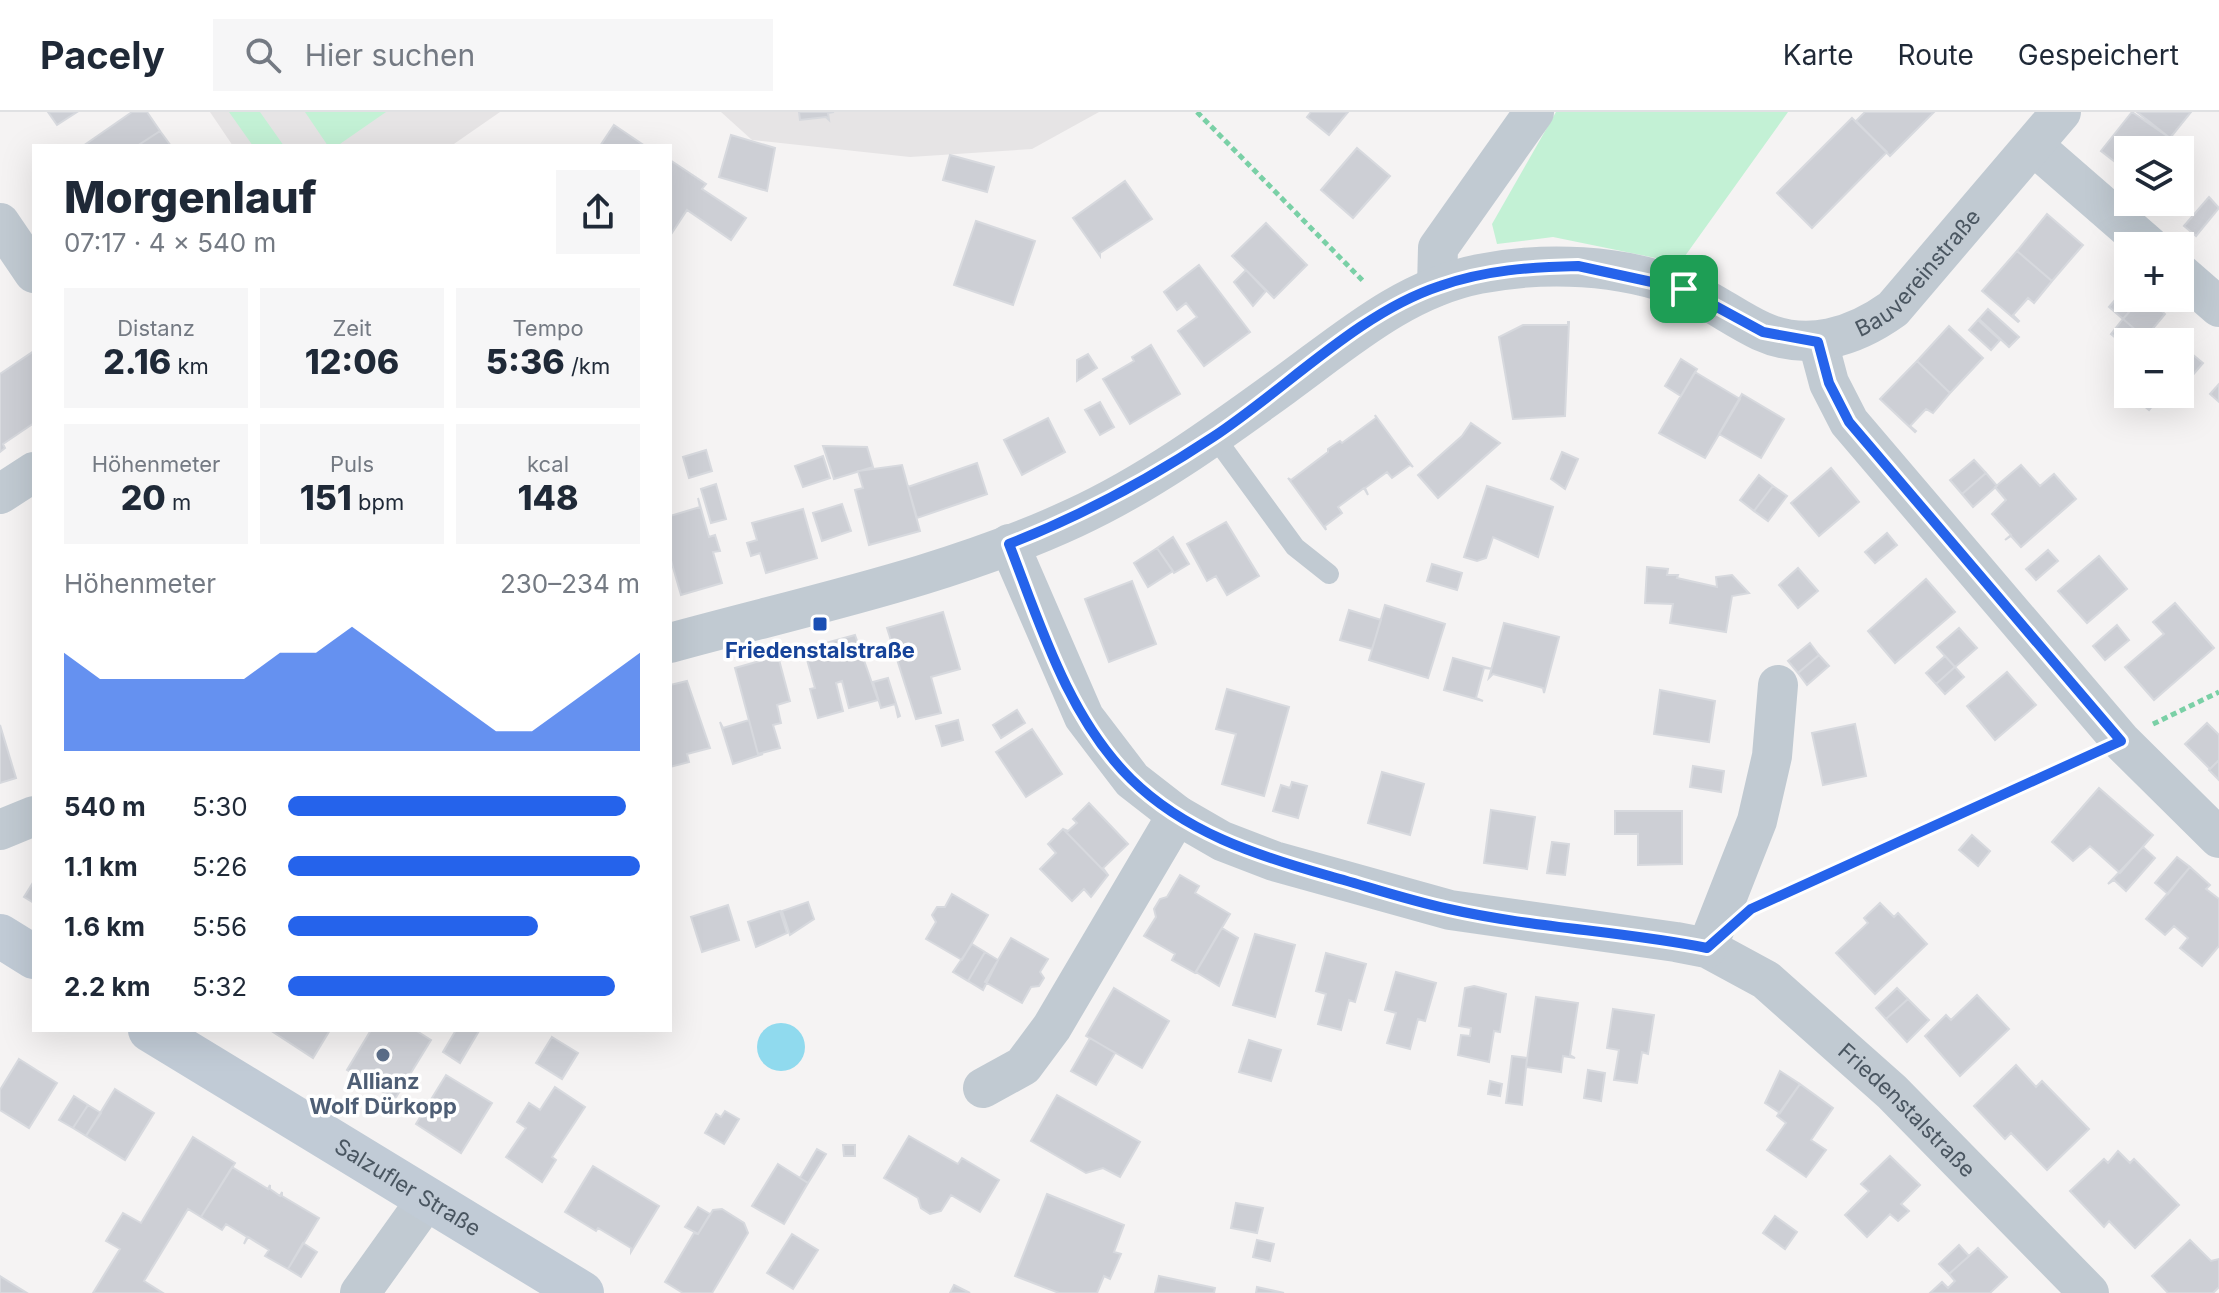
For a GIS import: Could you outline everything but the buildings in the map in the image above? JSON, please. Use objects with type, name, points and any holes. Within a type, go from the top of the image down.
[{"type":"main road","points":[[0,936],[32,956]]},
{"type":"main road","name":"Salzufler Straße","points":[[153,1032],[582,1293]]},
{"type":"street","points":[[1437,286],[1438,248],[1534,112]]},
{"type":"street","name":"Bauvereinstraße","points":[[672,642],[921,574],[1073,519],[1214,436],[1390,309],[1437,286],[1478,274],[1530,267],[1578,266],[1684,289],[1763,332],[1818,342],[1870,326],[1893,309],[2061,112]]},
{"type":"street","points":[[2034,146],[2133,232]]},
{"type":"street","points":[[0,223],[32,270]]},
{"type":"street","points":[[2194,285],[2219,307]]},
{"type":"street","points":[[1818,342],[1829,383],[1849,422],[2121,741],[2219,838]]},
{"type":"street","points":[[0,494],[32,473]]},
{"type":"street","name":"Friedenstalstraße","points":[[1009,544],[1041,625],[1084,717],[1132,780],[1177,815],[1222,841],[1274,861],[1450,910],[1707,948],[1766,980],[1892,1092],[2089,1293]]},
{"type":"street","points":[[1707,948],[1757,821],[1772,756],[1778,685]]},
{"type":"street","points":[[983,1088],[1023,1066],[1052,1027],[1177,815]]},
{"type":"street","points":[[0,830],[32,817]]},
{"type":"street","points":[[360,1293],[428,1198]]},
{"type":"lane","points":[[1214,436],[1295,547],[1329,574]]},
{"type":"path","points":[[1197,112],[1390,309]]},
{"type":"path","points":[[1751,909],[2121,741],[2219,692]]},
{"type":"shaded area","points":[[210,112],[500,112],[454,144],[232,144]]},
{"type":"shaded area","points":[[721,112],[1099,112],[1032,149],[910,157],[752,140]]},
{"type":"green space","points":[[229,112],[260,112],[283,144],[252,144]]},
{"type":"green space","points":[[305,112],[386,112],[340,144],[327,144]]},
{"type":"green space","points":[[1556,112],[1788,112],[1680,263],[1553,237],[1497,244],[1492,224]]},
{"type":"water","points":[[781,1023],[798,1030],[805,1047],[798,1064],[781,1071],[764,1064],[757,1047],[764,1030]]},
{"type":"place","name":"Friedenstalstraße","points":[[820,624]]},
{"type":"place","name":"Allianz Wolf Dürkopp","points":[[383,1055]]},
{"type":"route","points":[[1578,266],[1684,289],[1763,332],[1792,340],[1818,342],[1829,383],[1849,422],[2121,741],[1751,909],[1707,948],[1450,910],[1274,861],[1222,841],[1177,815],[1132,780],[1098,739],[1068,687],[1009,544],[1073,519],[1118,495],[1214,436],[1390,309],[1437,286],[1478,274],[1530,267],[1578,266]]}]
